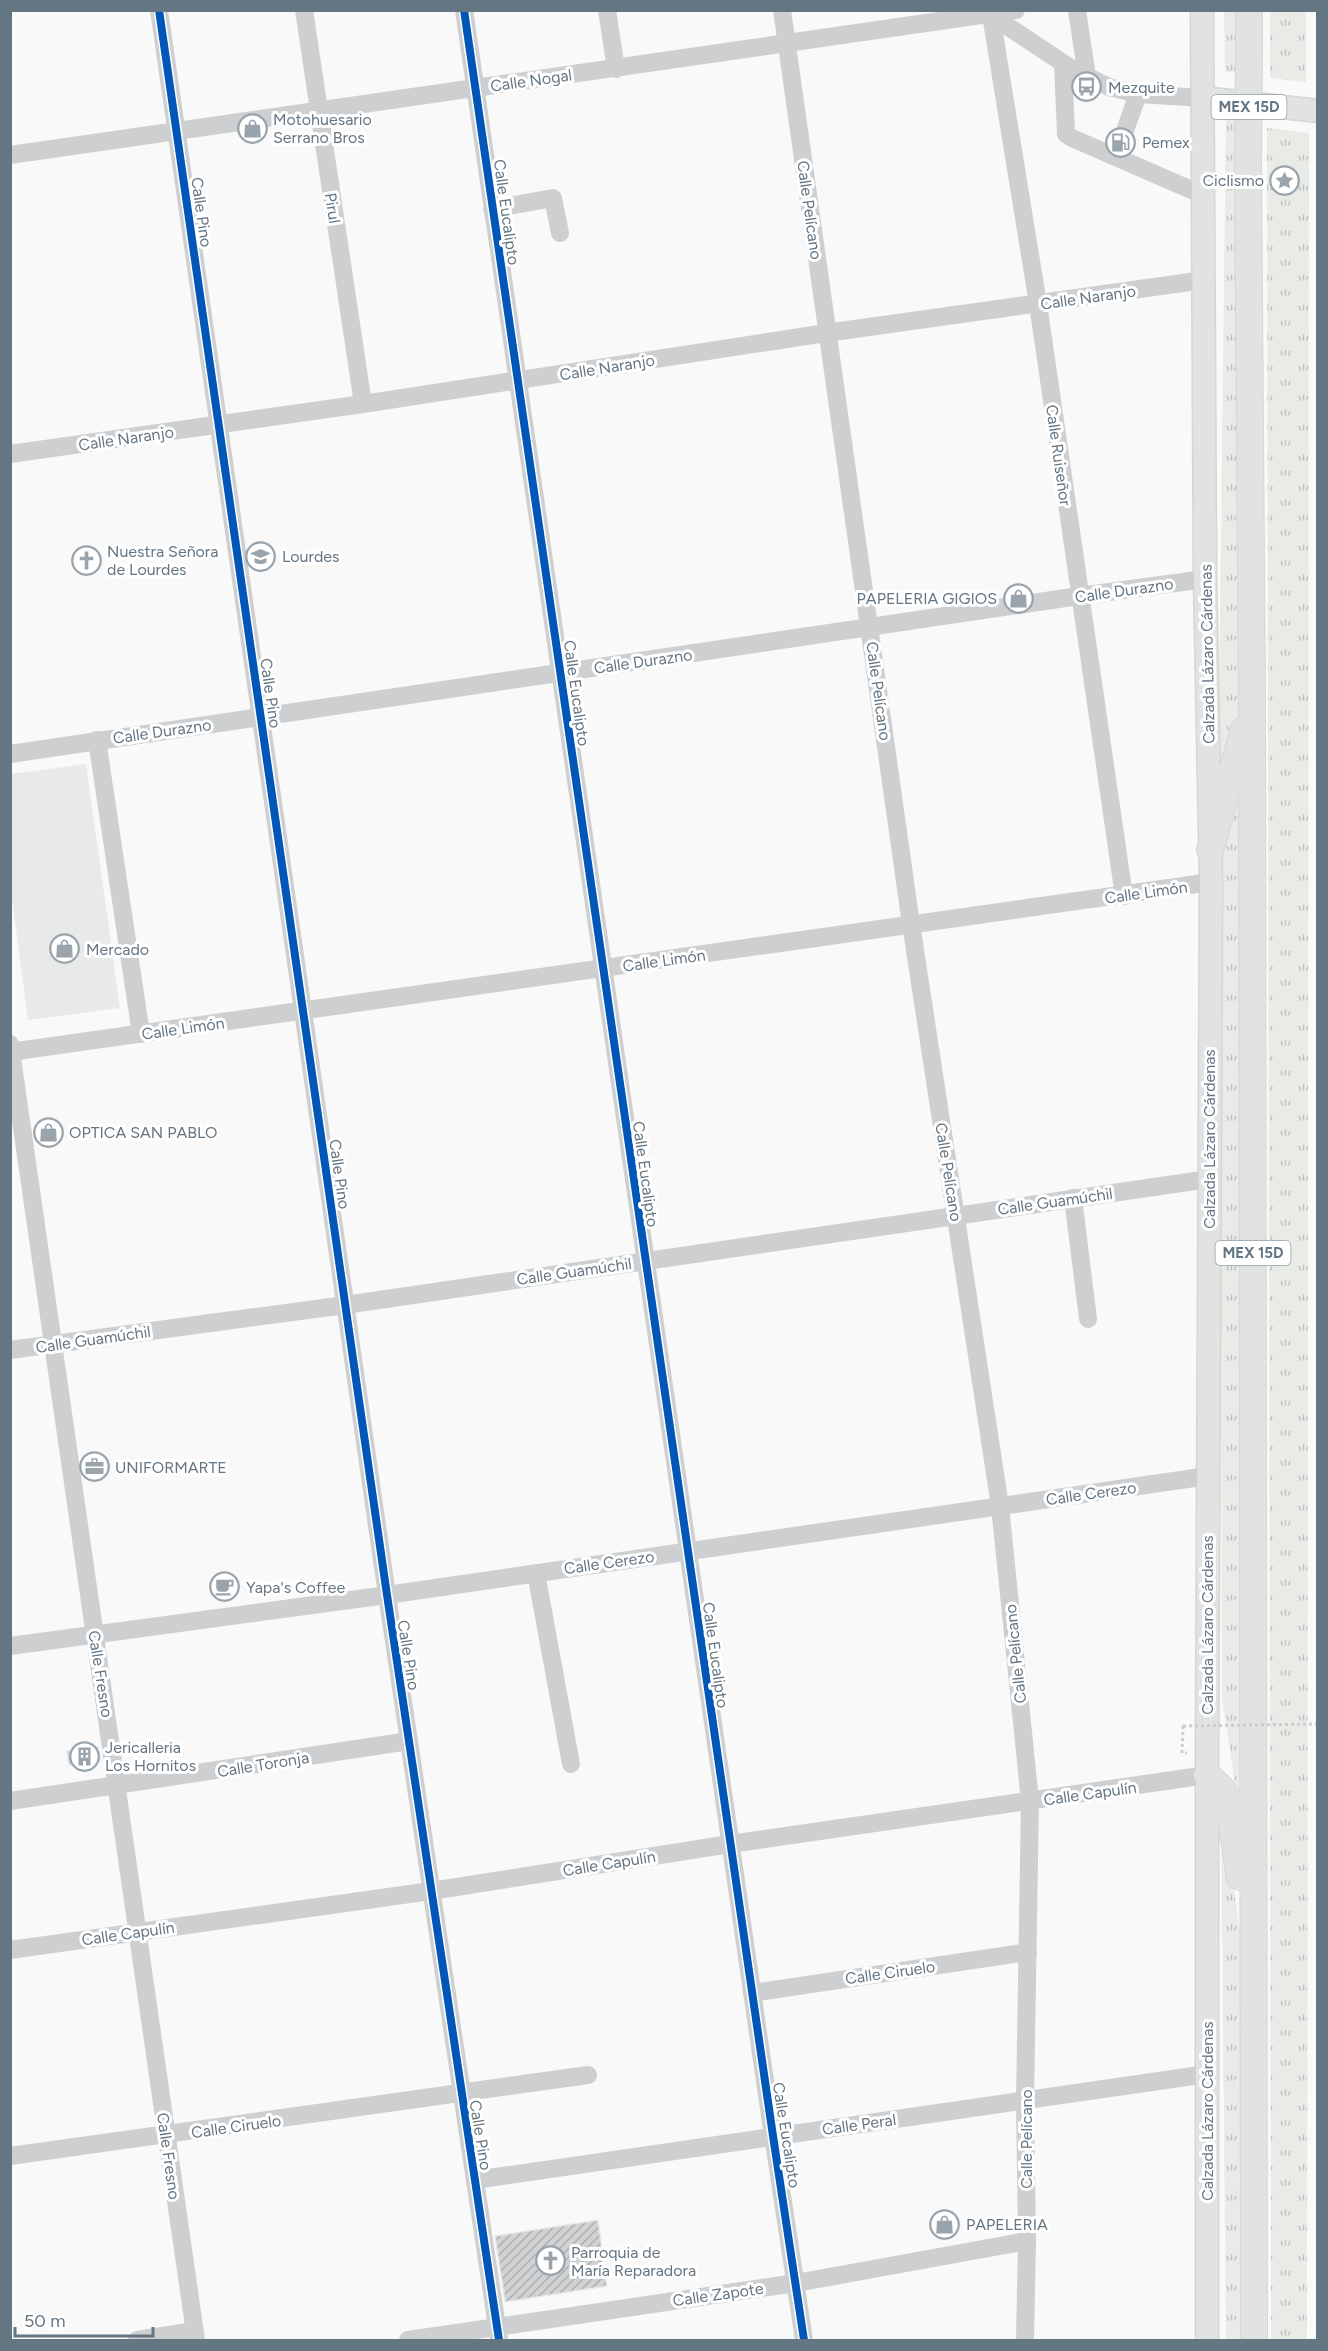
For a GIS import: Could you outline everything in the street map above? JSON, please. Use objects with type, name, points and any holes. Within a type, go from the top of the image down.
[{"type":"highway","name":"MEX 15D","points":[[1249,10],[1254,2340]]},
{"type":"highway","points":[[1210,850],[1252,698]]},
{"type":"highway","points":[[1207,1776],[1222,1789],[1228,1799],[1253,1967]]},
{"type":"main road","name":"Calzada Lázaro Cárdenas","points":[[1202,10],[1205,579],[1211,882],[1207,2340]]},
{"type":"main road","points":[[1203,98],[1317,111]]},
{"type":"street","name":"Calle Pino","points":[[159,10],[387,1595],[498,2334]]},
{"type":"street","name":"Pirul","points":[[304,10],[363,404]]},
{"type":"street","name":"Calle Eucalipto","points":[[464,10],[772,2136],[804,2340]]},
{"type":"street","points":[[607,10],[616,69]]},
{"type":"street","name":"Calle Pelícano","points":[[782,10],[911,924],[1000,1506],[1030,1801],[1025,2102],[1027,2241],[1025,2340]]},
{"type":"street","name":"Calle Nogal","points":[[10,155],[787,45],[1016,10]]},
{"type":"street","points":[[1077,10],[1088,77]]},
{"type":"street","points":[[988,13],[1063,64],[1109,87],[1138,94],[1203,98]]},
{"type":"street","name":"Calle Ruiseñor","points":[[988,13],[1038,304],[1124,896]]},
{"type":"street","points":[[1063,64],[1066,134],[1203,195]]},
{"type":"street","points":[[1116,156],[1138,94]]},
{"type":"street","points":[[492,209],[553,198],[560,233]]},
{"type":"street","name":"Calle Naranjo","points":[[10,454],[363,404],[826,333],[1204,280]]},
{"type":"street","name":"Calle Durazno","points":[[10,754],[1205,579]]},
{"type":"street","points":[[97,740],[141,1034]]},
{"type":"street","name":"Calle Limón","points":[[11,1049],[303,1012],[1211,882]]},
{"type":"street","name":"Calle Fresno","points":[[11,1049],[195,2336]]},
{"type":"street","name":"Calle Guamúchil","points":[[10,1350],[345,1305],[1209,1179]]},
{"type":"street","points":[[1073,1198],[1088,1318]]},
{"type":"street","name":"Calle Cerezo","points":[[10,1646],[387,1595],[1208,1476]]},
{"type":"street","points":[[536,1573],[571,1764]]},
{"type":"street","name":"Calle Toronja","points":[[10,1801],[409,1741]]},
{"type":"street","name":"Calle Capulín","points":[[10,1950],[431,1891],[730,1844],[1207,1776]]},
{"type":"street","name":"Calle Ciruelo","points":[[752,1992],[1028,1952]]},
{"type":"street","name":"Calle Peral","points":[[475,2180],[1207,2074]]},
{"type":"street","name":"Calle Ciruelo","points":[[10,2156],[588,2076]]},
{"type":"street","name":"Calle Zapote","points":[[408,2340],[498,2334],[1027,2241]]},
{"type":"street","points":[[137,2340],[195,2336]]},
{"type":"path","points":[[1182,1753],[1183,1725],[1317,1724]]},
{"type":"shaded area","name":"Mercado","points":[[86,764],[120,1008],[28,1020],[11,891],[11,774]]},
{"type":"green space","points":[[1224,11],[1238,11],[1237,73],[1225,72]]},
{"type":"green space","points":[[1270,11],[1306,11],[1306,82],[1270,78]]},
{"type":"green space","points":[[1226,116],[1239,119],[1246,691],[1218,787]]},
{"type":"green space","points":[[1267,128],[1309,133],[1307,2340],[1271,2340]]},
{"type":"green space","points":[[1247,763],[1247,1864],[1222,1697],[1220,854]]},
{"type":"green space","points":[[1221,1799],[1245,1967],[1241,2340],[1226,2340]]},
{"type":"building","name":"Jericalleria Los Hornitos","points":[[98,1747],[100,1761],[69,1765],[67,1751]]},
{"type":"building","name":"Parroquia de María Reparadora","points":[[598,2220],[607,2286],[505,2302],[495,2236]]},
{"type":"cycle path","points":[[159,10],[387,1595],[499,2340]]},
{"type":"cycle path","points":[[464,10],[804,2340]]},
{"type":"place","name":"Mezquite","points":[[1087,87]]},
{"type":"place","name":"Motohuesario Serrano Bros","points":[[252,128]]},
{"type":"place","name":"Pemex","points":[[1121,142]]},
{"type":"place","name":"Ciclismo","points":[[1285,180]]},
{"type":"place","name":"Lourdes","points":[[261,556]]},
{"type":"place","name":"Nuestra Señora de Lourdes","points":[[86,560]]},
{"type":"place","name":"PAPELERIA GIGIOS","points":[[1018,598]]},
{"type":"place","name":"Mercado","points":[[65,949]]},
{"type":"place","name":"OPTICA SAN PABLO","points":[[48,1132]]},
{"type":"place","name":"UNIFORMARTE","points":[[94,1467]]},
{"type":"place","name":"Yapa's Coffee","points":[[225,1587]]},
{"type":"place","name":"Jericalleria Los Hornitos","points":[[84,1756]]},
{"type":"place","name":"PAPELERIA","points":[[945,2224]]},
{"type":"place","name":"Parroquia de María Reparadora","points":[[550,2261]]}]
